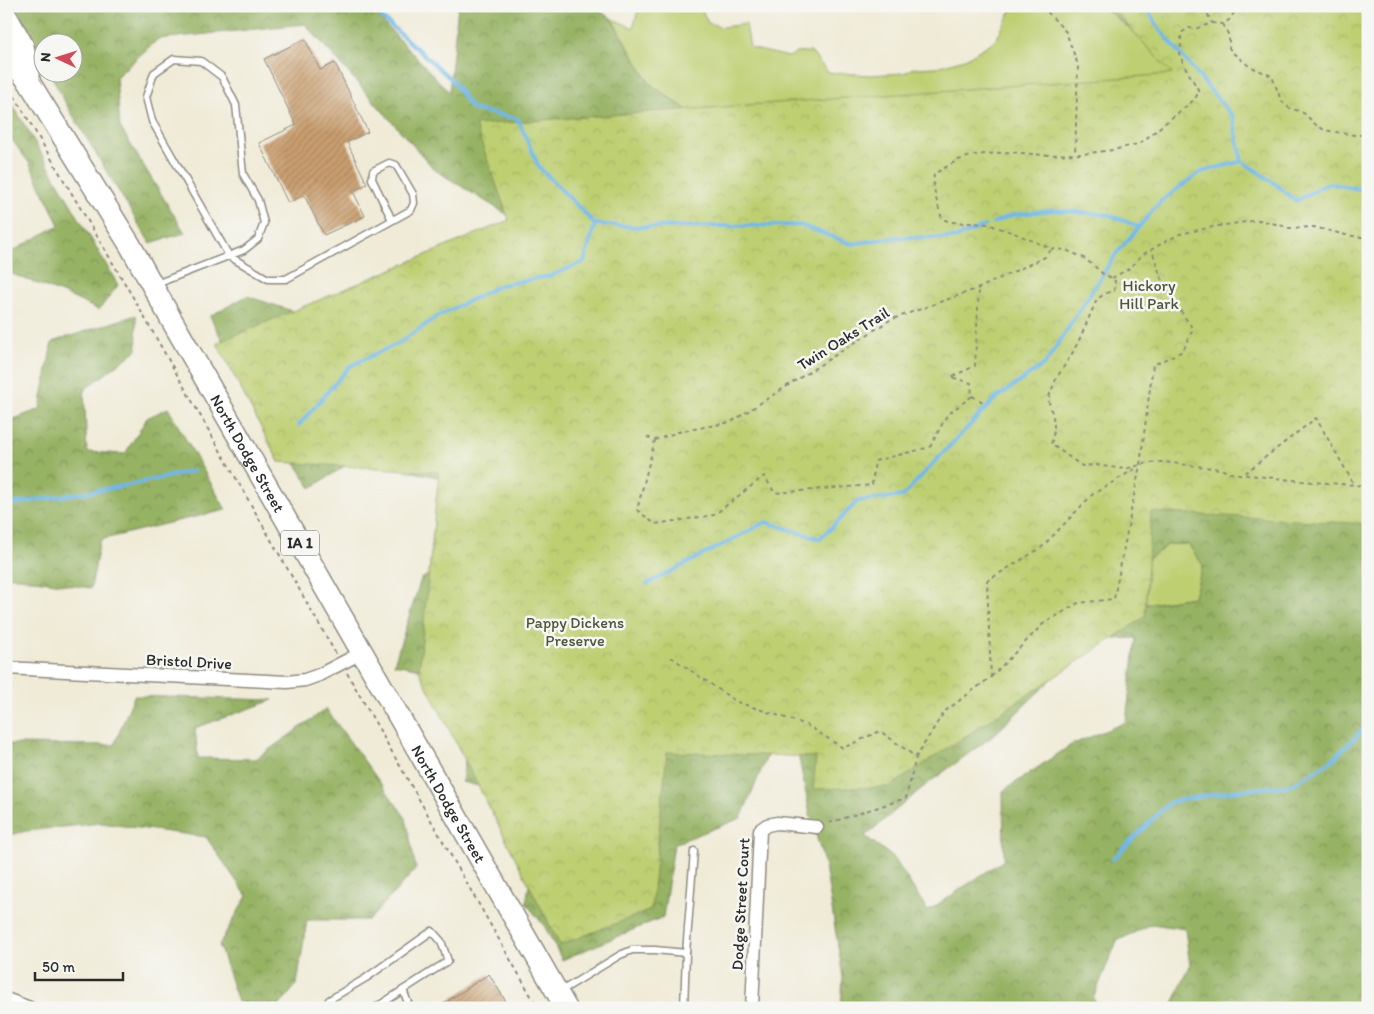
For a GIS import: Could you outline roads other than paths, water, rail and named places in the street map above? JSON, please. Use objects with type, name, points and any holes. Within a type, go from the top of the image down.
[{"type":"main road","name":"North Dodge Street","points":[[6,16],[22,46],[29,82]]},
{"type":"main road","name":"North Dodge Street","points":[[6,54],[29,82],[130,245],[562,1000]]},
{"type":"street","name":"Bristol Drive","points":[[6,668],[287,682],[304,680],[319,675],[363,652]]},
{"type":"street","name":"Dodge Street Court","points":[[752,1008],[760,830],[767,825],[777,823],[817,827]]},
{"type":"street","points":[[6,999],[24,1007]]},
{"type":"lane","points":[[152,285],[229,256],[244,250],[258,239],[264,223],[258,200],[244,174],[236,105],[222,77],[200,61],[174,59],[154,73],[146,97],[152,121],[229,256],[268,280],[286,279],[410,210],[414,203],[413,194],[396,165],[389,163],[373,171],[372,180],[392,220]]},
{"type":"lane","points":[[684,1008],[686,953],[694,851]]},
{"type":"lane","points":[[328,1008],[329,1000],[366,978],[432,931],[441,941],[448,961],[375,1008]]},
{"type":"lane","points":[[562,1000],[620,955],[632,950],[686,953]]},
{"type":"lane","points":[[402,990],[410,1008]]},
{"type":"waterway","points":[[1146,6],[1157,26],[1233,117],[1242,161],[1296,201],[1329,183],[1368,191]]},
{"type":"waterway","points":[[378,14],[452,80],[472,109],[518,119],[539,167],[595,224],[640,227],[800,225],[852,244],[897,237],[955,238],[985,226]]},
{"type":"waterway","points":[[647,584],[766,522],[820,539],[858,501],[903,496],[995,399],[1045,364],[1116,254],[1161,201],[1201,172],[1242,161]]},
{"type":"waterway","points":[[993,223],[1012,215],[1053,210],[1110,215],[1139,227]]},
{"type":"waterway","points":[[299,425],[350,366],[397,344],[440,315],[501,285],[550,276],[584,262],[595,224]]},
{"type":"waterway","points":[[6,505],[124,486],[193,471]]},
{"type":"waterway","points":[[1113,859],[1170,802],[1233,791],[1292,785],[1331,761],[1368,725]]},
{"type":"park label","name":"Hickory Hill Park","points":[[1149,294]]},
{"type":"park label","name":"Pappy Dickens Preserve","points":[[575,631]]}]
